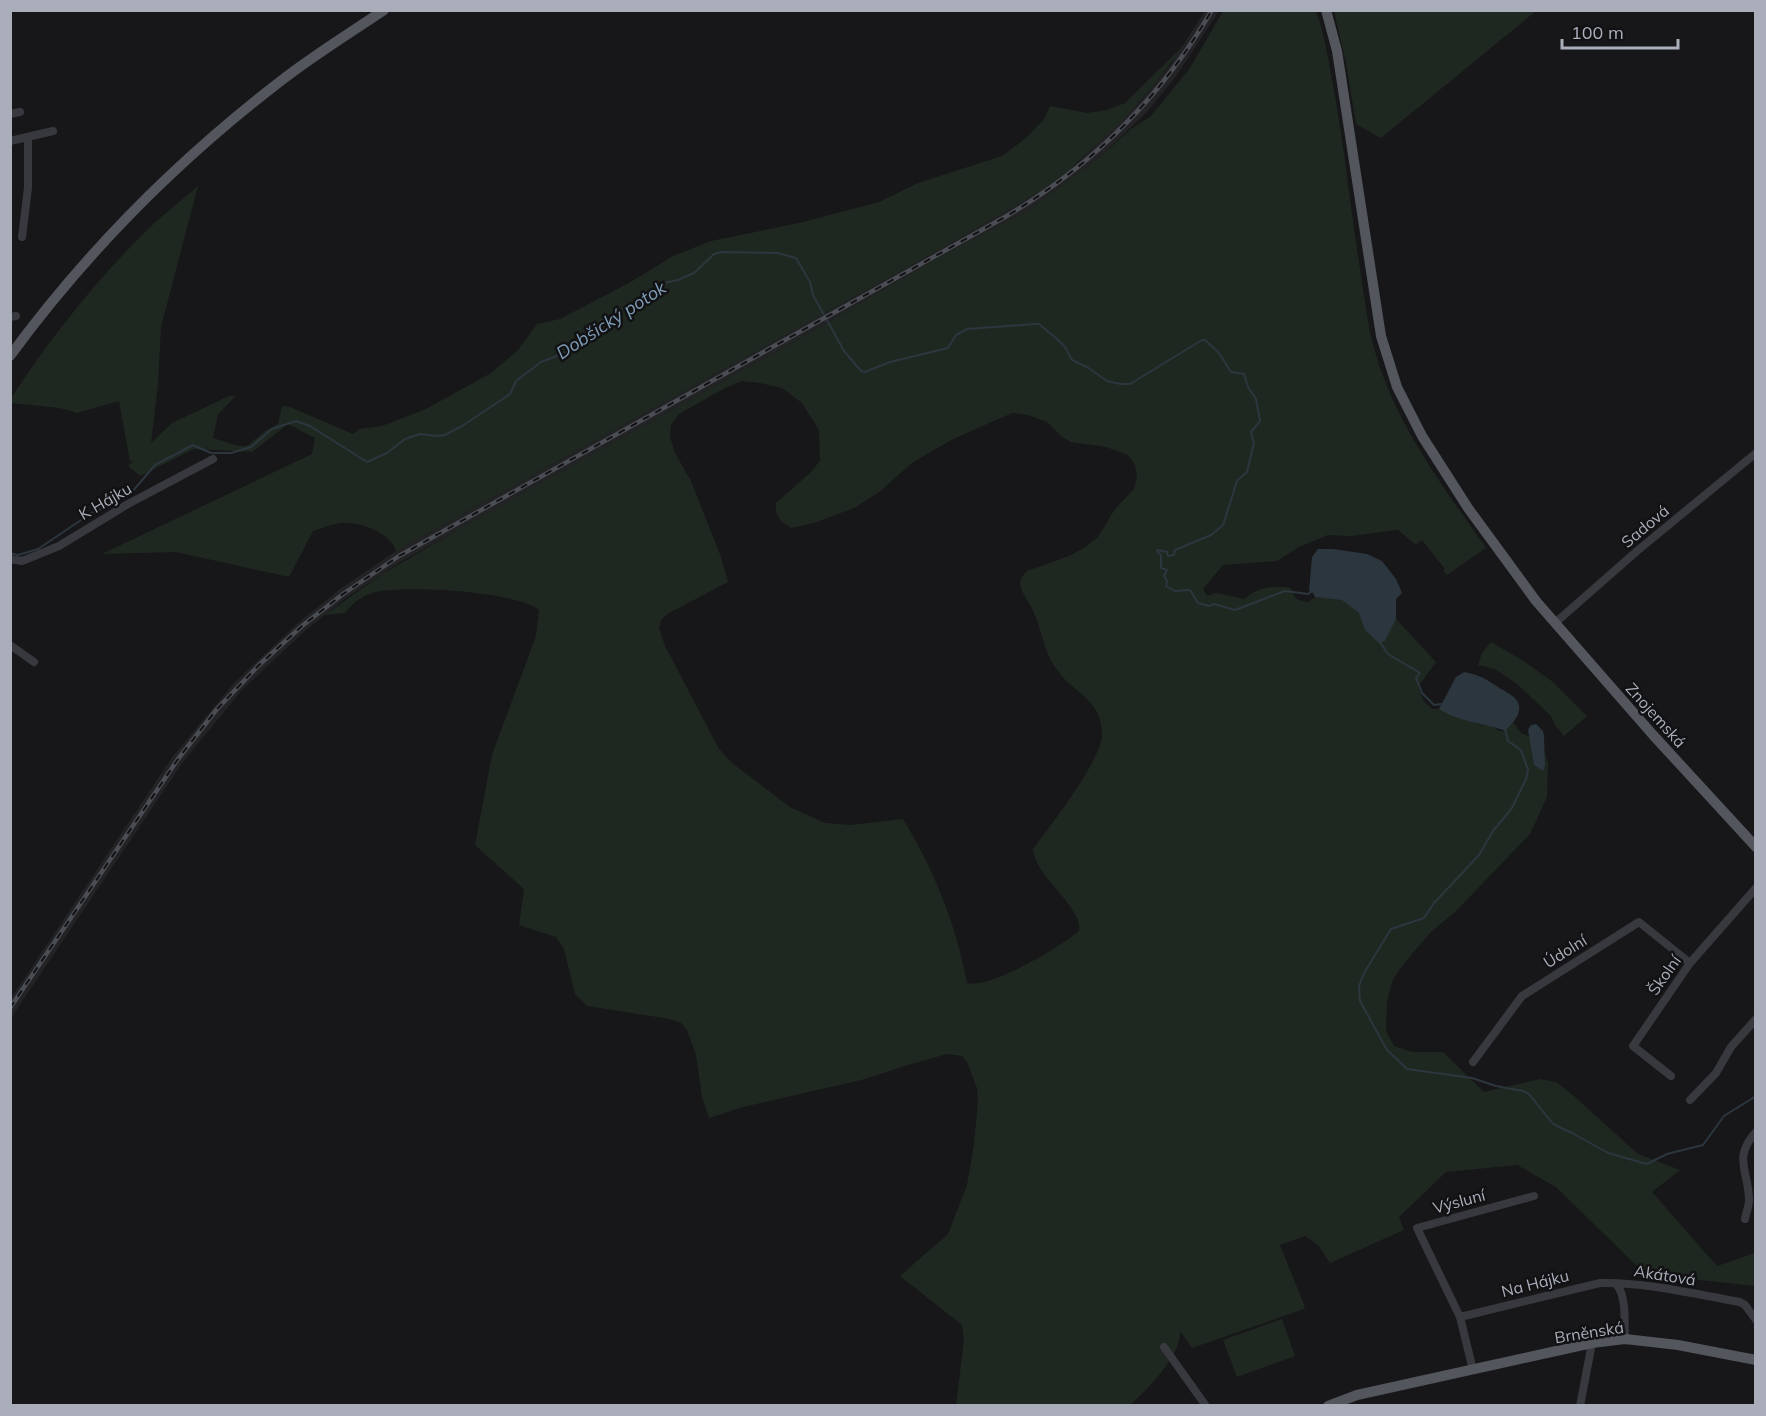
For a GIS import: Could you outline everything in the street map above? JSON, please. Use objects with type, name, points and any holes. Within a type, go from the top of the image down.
[{"type":"main road","points":[[10,356],[89,257],[142,201],[201,146],[283,78],[384,10]]},
{"type":"main road","name":"Znojemská","points":[[1326,10],[1337,51],[1381,336],[1397,387],[1422,436],[1468,508],[1536,601],[1755,848]]},
{"type":"main road","name":"Brněnská","points":[[1328,1406],[1357,1395],[1592,1343],[1625,1339],[1678,1345],[1755,1360]]},
{"type":"street","points":[[10,114],[21,112]]},
{"type":"street","points":[[10,141],[53,131]]},
{"type":"street","points":[[22,237],[28,188],[28,137]]},
{"type":"street","name":"Sadová","points":[[1555,623],[1755,453]]},
{"type":"street","name":"K Hájku","points":[[10,559],[22,561],[58,546],[128,504],[213,459]]},
{"type":"street","points":[[10,645],[34,662]]},
{"type":"street","name":"Školní","points":[[1671,1076],[1633,1046],[1690,963],[1755,888]]},
{"type":"street","name":"Údolní","points":[[1473,1062],[1522,996],[1639,922],[1690,963]]},
{"type":"street","points":[[1690,1100],[1716,1073],[1731,1047],[1755,1019]]},
{"type":"street","points":[[1745,1219],[1749,1201],[1743,1159],[1748,1141],[1755,1132]]},
{"type":"street","name":"Výsluní","points":[[1460,1317],[1417,1228],[1534,1196]]},
{"type":"street","name":"Na Hájku","points":[[1460,1317],[1600,1283],[1617,1284]]},
{"type":"street","name":"Akátová","points":[[1617,1284],[1640,1285],[1740,1302],[1745,1305],[1755,1320]]},
{"type":"street","name":"Akátová","points":[[1617,1284],[1621,1290],[1625,1339]]},
{"type":"street","points":[[1460,1317],[1469,1371]]},
{"type":"street","points":[[1580,1406],[1592,1343]]},
{"type":"street","points":[[1164,1347],[1206,1406]]},
{"type":"shaded area","points":[[1205,11],[1219,11],[1177,75],[1148,111],[1100,157],[1027,211],[939,257],[811,332],[402,561],[346,598],[306,630],[242,690],[183,762],[11,1018],[11,998],[173,756],[234,683],[299,622],[340,589],[396,551],[948,245],[1047,187],[1079,162],[1139,103],[1168,68]]},
{"type":"shaded area","points":[[1223,11],[1316,11],[1334,90],[1365,305],[1376,355],[1396,407],[1423,456],[1486,548],[1447,575],[1443,571],[1445,569],[1422,540],[1416,545],[1398,530],[1351,536],[1328,535],[1299,547],[1277,561],[1223,565],[1203,589],[1207,596],[1216,593],[1244,599],[1260,589],[1284,587],[1291,588],[1299,600],[1308,602],[1315,597],[1342,599],[1360,613],[1365,630],[1385,641],[1396,619],[1436,662],[1418,687],[1424,701],[1432,709],[1439,709],[1477,724],[1492,726],[1499,731],[1506,731],[1513,722],[1521,733],[1541,742],[1548,763],[1547,797],[1530,834],[1457,910],[1432,931],[1393,979],[1387,1001],[1386,1031],[1394,1046],[1412,1052],[1443,1052],[1484,1092],[1540,1079],[1556,1082],[1638,1154],[1680,1170],[1652,1192],[1717,1266],[1755,1253],[1755,1286],[1645,1274],[1556,1187],[1517,1165],[1446,1172],[1399,1217],[1404,1230],[1330,1263],[1318,1245],[1305,1236],[1280,1245],[1304,1309],[1192,1348],[1180,1331],[1179,1340],[1170,1361],[1130,1405],[956,1405],[964,1340],[962,1325],[900,1276],[948,1234],[967,1185],[978,1100],[977,1088],[967,1062],[962,1056],[947,1054],[865,1079],[743,1107],[709,1118],[702,1097],[696,1055],[687,1030],[681,1023],[670,1019],[587,1006],[575,994],[564,949],[556,937],[519,925],[524,889],[475,845],[492,755],[536,636],[539,610],[527,603],[485,594],[410,589],[375,592],[358,600],[345,613],[325,615],[381,575],[459,529],[811,332],[939,257],[1027,211],[1100,157],[1132,128],[1151,116],[1190,68]],"holes":[[[742,381],[782,388],[802,403],[819,430],[820,461],[776,503],[779,518],[791,528],[814,523],[854,508],[878,493],[912,463],[951,440],[1012,413],[1028,415],[1047,422],[1062,437],[1071,442],[1106,447],[1128,455],[1135,465],[1137,477],[1134,489],[1115,509],[1098,537],[1069,556],[1027,571],[1020,582],[1051,660],[1062,676],[1092,705],[1101,723],[1102,736],[1093,761],[1084,777],[1033,849],[1041,870],[1074,912],[1079,931],[1042,956],[992,980],[967,983],[957,940],[942,898],[925,858],[903,819],[850,825],[825,823],[790,807],[732,763],[719,749],[665,646],[659,628],[661,620],[669,613],[728,582],[721,557],[691,481],[675,453],[670,437],[671,425],[679,414],[725,388]]]},
{"type":"shaded area","points":[[1334,11],[1536,11],[1381,138],[1356,124],[1346,63]]},
{"type":"shaded area","points":[[1185,44],[1154,85],[1124,119],[1066,173],[1047,187],[948,245],[396,551],[388,539],[373,529],[341,523],[313,531],[289,577],[176,552],[102,554],[312,454],[315,438],[288,424],[252,452],[194,449],[140,476],[128,466],[135,459],[130,462],[119,401],[77,413],[60,408],[11,403],[11,398],[41,355],[89,293],[143,234],[198,186],[161,327],[158,384],[151,443],[172,423],[229,396],[236,396],[218,414],[213,438],[238,446],[247,446],[265,431],[278,424],[282,406],[290,407],[353,434],[359,429],[382,426],[426,409],[491,373],[518,350],[537,324],[560,319],[629,283],[673,256],[711,241],[799,223],[879,202],[918,183],[1002,156],[1026,138],[1044,119],[1050,106],[1087,113],[1107,110],[1125,103]]},
{"type":"shaded area","points":[[1318,549],[1367,554],[1382,561],[1396,579],[1402,593],[1396,599],[1396,619],[1385,641],[1379,643],[1365,630],[1359,613],[1342,600],[1315,597],[1309,591],[1312,557]]},
{"type":"shaded area","points":[[1491,642],[1553,682],[1587,716],[1564,736],[1551,716],[1517,684],[1495,669],[1478,665],[1482,653]]},
{"type":"shaded area","points":[[1464,672],[1485,679],[1517,700],[1518,714],[1506,731],[1463,720],[1439,709],[1456,677]]},
{"type":"shaded area","points":[[1536,724],[1543,731],[1544,736],[1545,765],[1543,771],[1534,765],[1528,730],[1531,725]]},
{"type":"shaded area","points":[[1282,1319],[1295,1356],[1237,1377],[1223,1340]]},
{"type":"waterway","name":"Dobšický potok","points":[[10,553],[18,555],[38,549],[90,514],[132,492],[155,465],[193,445],[211,453],[231,453],[251,447],[272,429],[296,421],[310,426],[367,462],[387,453],[405,439],[420,434],[445,435],[510,394],[516,381],[541,362],[567,352],[601,321],[664,283],[694,273],[714,254],[722,252],[778,253],[796,258],[810,282],[813,295],[844,351],[861,371],[865,372],[890,362],[948,348],[956,335],[967,329],[1039,324],[1065,347],[1072,360],[1107,381],[1130,384],[1205,340],[1219,353],[1231,372],[1244,374],[1248,387],[1256,399],[1260,421],[1251,432],[1254,443],[1247,472],[1237,481],[1223,525],[1211,535],[1175,550],[1174,555],[1168,556],[1167,552],[1158,550],[1157,552],[1161,555],[1161,568],[1167,570],[1164,576],[1167,581],[1166,586],[1175,591],[1190,590],[1198,603],[1209,606],[1214,604],[1235,610],[1285,591],[1308,594],[1311,592]]},
{"type":"waterway","name":"Dobšický potok","points":[[1379,641],[1388,654],[1420,673],[1416,678],[1422,693],[1434,705],[1441,704]]},
{"type":"waterway","name":"Dobšický potok","points":[[1505,729],[1508,741],[1521,750],[1528,770],[1512,808],[1493,831],[1479,855],[1434,903],[1424,918],[1391,929],[1364,973],[1359,986],[1360,1001],[1387,1050],[1407,1069],[1472,1078],[1496,1086],[1523,1091],[1529,1094],[1553,1124],[1608,1153],[1647,1164],[1667,1154],[1703,1145],[1724,1116],[1756,1096]]},
{"type":"railway","points":[[10,1008],[178,759],[217,709],[259,665],[302,626],[343,594],[399,556],[1037,197],[1095,152],[1147,101],[1192,42],[1212,10]]}]
